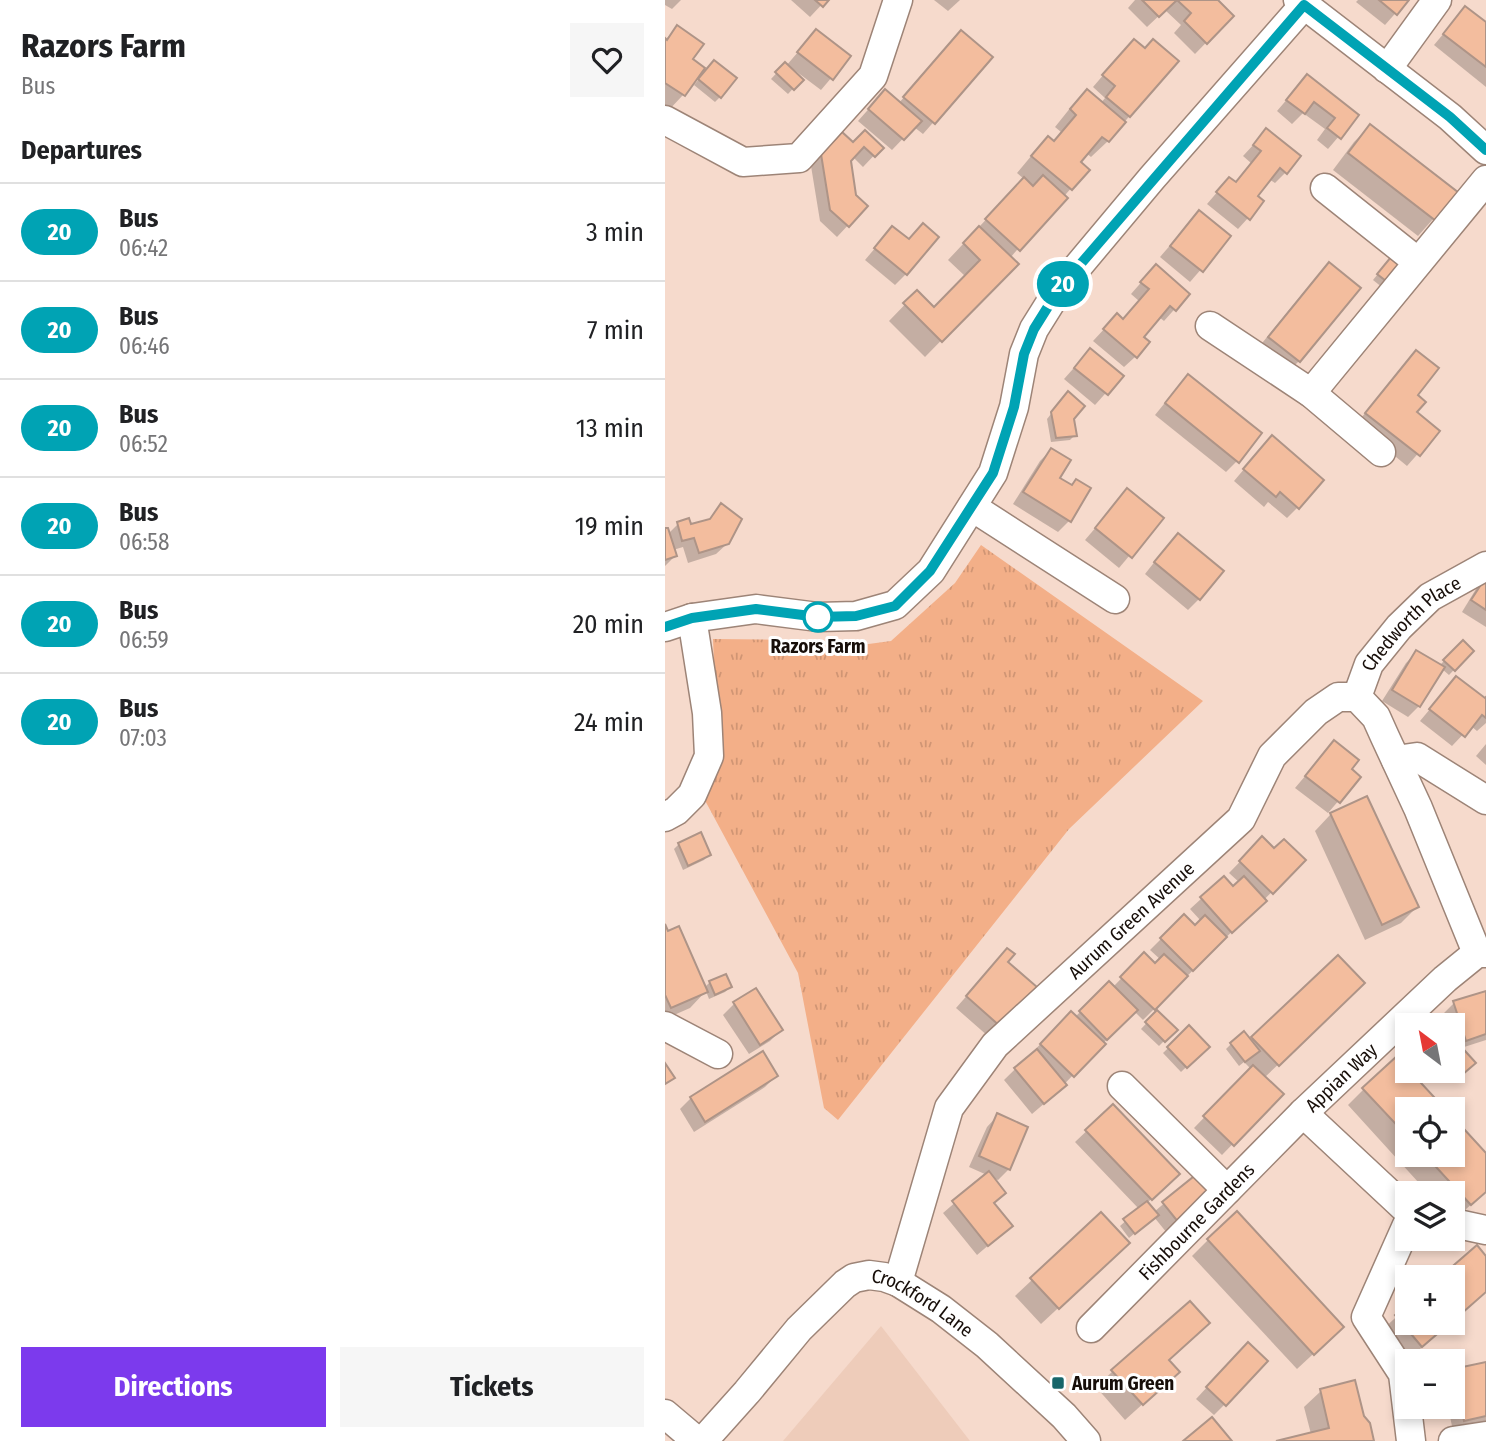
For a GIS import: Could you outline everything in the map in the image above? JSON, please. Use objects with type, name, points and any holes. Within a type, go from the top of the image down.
[{"type":"street","points":[[665,120],[743,162],[799,158],[873,76],[898,0]]},
{"type":"street","points":[[1387,69],[1437,0]]},
{"type":"street","points":[[665,627],[692,618],[756,609],[818,617],[856,616],[895,606],[930,571],[993,473],[1014,407],[1024,354],[1034,329],[1059,289],[1301,2],[1450,117],[1486,150]]},
{"type":"street","points":[[1311,393],[1486,180]]},
{"type":"street","points":[[1325,188],[1418,262]]},
{"type":"street","points":[[1210,326],[1311,393],[1381,452]]},
{"type":"street","points":[[972,507],[1115,599]]},
{"type":"street","name":"Chedworth Place","points":[[1357,697],[1369,663],[1399,627],[1430,597],[1486,566]]},
{"type":"street","points":[[665,817],[692,795],[709,756],[707,713],[692,618]]},
{"type":"street","name":"Aurum Green Avenue","points":[[898,1282],[949,1108],[995,1045],[1241,819],[1272,756],[1315,712],[1338,697],[1357,697]]},
{"type":"street","points":[[1357,697],[1375,717],[1396,760],[1481,953]]},
{"type":"street","points":[[1396,760],[1417,757],[1486,800]]},
{"type":"street","name":"Appian Way","points":[[1395,1199],[1303,1113],[1445,979],[1481,953]]},
{"type":"street","points":[[665,1026],[718,1054]]},
{"type":"street","points":[[1122,1086],[1227,1190]]},
{"type":"street","name":"Fishbourne Gardens","points":[[1090,1328],[1303,1113]]},
{"type":"street","points":[[1465,1226],[1486,1230]]},
{"type":"street","points":[[1395,1251],[1366,1317],[1403,1374],[1411,1441]]},
{"type":"street","name":"Crockford Lane","points":[[703,1441],[799,1329],[845,1284],[854,1278],[869,1275],[898,1282],[941,1309],[987,1345],[1065,1416],[1086,1441]]},
{"type":"street","points":[[665,1414],[697,1441]]},
{"type":"street","points":[[1453,1441],[1486,1436]]},
{"type":"shaded area","points":[[881,1326],[970,1441],[783,1441]]},
{"type":"green space","points":[[981,545],[1203,701],[1069,829],[838,1120],[824,1108],[798,973],[701,793],[718,757],[713,639],[798,640],[846,647],[891,641],[955,583]]},
{"type":"building","points":[[815,0],[829,0],[823,7]]},
{"type":"building","points":[[1142,0],[1177,0],[1159,17]]},
{"type":"building","points":[[1177,0],[1218,0],[1234,16],[1207,44],[1184,21],[1191,13]]},
{"type":"building","points":[[1379,0],[1409,0],[1397,15]]},
{"type":"building","points":[[1465,6],[1486,22],[1486,67],[1443,34]]},
{"type":"building","points":[[677,25],[704,44],[693,59],[705,68],[685,96],[665,83],[665,38],[667,40]]},
{"type":"building","points":[[816,29],[851,56],[833,80],[797,52]]},
{"type":"building","points":[[961,30],[993,57],[935,124],[903,97]]},
{"type":"building","points":[[1134,39],[1145,48],[1153,39],[1179,61],[1130,117],[1106,97],[1115,86],[1102,75]]},
{"type":"building","points":[[714,60],[737,78],[721,98],[698,79]]},
{"type":"building","points":[[785,62],[804,80],[794,90],[775,72]]},
{"type":"building","points":[[1307,74],[1359,115],[1341,139],[1327,128],[1335,118],[1314,102],[1305,114],[1286,100]]},
{"type":"building","points":[[885,89],[922,121],[904,140],[868,109]]},
{"type":"building","points":[[1087,89],[1126,122],[1109,142],[1102,137],[1081,162],[1090,170],[1072,190],[1031,156],[1048,136],[1054,141],[1076,115],[1070,109]]},
{"type":"building","points":[[1370,124],[1459,193],[1436,221],[1348,153]]},
{"type":"building","points":[[1266,128],[1301,156],[1287,174],[1280,168],[1258,196],[1264,201],[1250,220],[1216,192],[1229,177],[1236,182],[1261,151],[1253,145]]},
{"type":"building","points":[[865,130],[884,148],[875,157],[864,147],[851,161],[856,195],[868,206],[849,227],[830,210],[821,154],[842,132],[853,142]]},
{"type":"building","points":[[1043,175],[1068,198],[1020,251],[985,219],[1024,177],[1033,186]]},
{"type":"building","points":[[1199,210],[1231,236],[1203,272],[1170,246]]},
{"type":"building","points":[[923,223],[939,237],[907,275],[874,248],[892,226],[909,239]]},
{"type":"building","points":[[979,226],[1019,264],[942,342],[903,303],[917,290],[934,307],[980,260],[963,243]]},
{"type":"building","points":[[1391,257],[1403,267],[1390,284],[1377,274]]},
{"type":"building","points":[[1329,262],[1361,288],[1300,362],[1268,337]]},
{"type":"building","points":[[1156,264],[1190,294],[1176,311],[1170,306],[1144,337],[1150,342],[1137,358],[1103,329],[1117,313],[1123,319],[1149,289],[1140,282]]},
{"type":"building","points":[[1090,348],[1124,376],[1108,395],[1074,368]]},
{"type":"building","points":[[1416,350],[1439,368],[1418,395],[1426,402],[1417,412],[1440,431],[1420,456],[1365,413]]},
{"type":"building","points":[[1188,374],[1262,433],[1239,463],[1165,403]]},
{"type":"building","points":[[1068,391],[1085,406],[1074,419],[1077,436],[1056,438],[1051,412]]},
{"type":"building","points":[[1272,435],[1324,480],[1299,509],[1280,492],[1276,497],[1243,469]]},
{"type":"building","points":[[1051,448],[1071,460],[1060,478],[1072,485],[1076,479],[1091,488],[1071,522],[1023,492]]},
{"type":"building","points":[[1127,488],[1164,518],[1132,558],[1095,528]]},
{"type":"building","points":[[721,503],[742,519],[729,544],[699,553],[694,538],[682,541],[677,522],[689,518],[691,524],[710,519]]},
{"type":"building","points":[[665,528],[668,528],[677,556],[665,560]]},
{"type":"building","points":[[1178,533],[1224,571],[1200,600],[1154,562]]},
{"type":"building","points":[[1486,577],[1486,610],[1471,600]]},
{"type":"building","points":[[1463,640],[1474,651],[1455,671],[1443,660]]},
{"type":"building","points":[[1416,650],[1445,667],[1420,707],[1392,690]]},
{"type":"building","points":[[1456,676],[1486,697],[1486,718],[1482,715],[1465,737],[1429,709]]},
{"type":"building","points":[[1334,740],[1359,760],[1352,769],[1361,777],[1340,803],[1305,776]]},
{"type":"building","points":[[1367,796],[1419,907],[1382,925],[1330,813]]},
{"type":"building","points":[[701,832],[711,855],[688,866],[678,843]]},
{"type":"building","points":[[1262,836],[1274,848],[1284,839],[1306,860],[1273,894],[1239,861]]},
{"type":"building","points":[[1224,876],[1233,886],[1244,876],[1267,901],[1232,933],[1200,897]]},
{"type":"building","points":[[1184,914],[1195,925],[1205,915],[1227,937],[1193,971],[1160,938]]},
{"type":"building","points":[[665,924],[668,931],[679,926],[708,992],[671,1008],[665,995]]},
{"type":"building","points":[[1007,948],[1015,954],[1008,962],[1037,987],[1001,1027],[966,996]]},
{"type":"building","points":[[1144,952],[1155,963],[1164,954],[1188,976],[1155,1010],[1120,977]]},
{"type":"building","points":[[1338,955],[1365,983],[1279,1066],[1251,1037]]},
{"type":"building","points":[[726,974],[732,987],[715,995],[709,981]]},
{"type":"building","points":[[1109,981],[1138,1010],[1107,1040],[1079,1011]]},
{"type":"building","points":[[756,988],[783,1030],[760,1045],[733,1002]]},
{"type":"building","points":[[1486,991],[1486,1034],[1466,1041],[1465,1013],[1457,1013],[1453,1001]]},
{"type":"building","points":[[1157,1010],[1178,1030],[1165,1042],[1145,1022]]},
{"type":"building","points":[[1071,1011],[1106,1044],[1074,1077],[1040,1044]]},
{"type":"building","points":[[1189,1025],[1210,1047],[1187,1068],[1167,1047]]},
{"type":"building","points":[[1244,1031],[1260,1051],[1245,1062],[1230,1043]]},
{"type":"building","points":[[1037,1049],[1067,1085],[1044,1104],[1014,1068]]},
{"type":"building","points":[[763,1051],[778,1076],[705,1122],[690,1097]]},
{"type":"building","points":[[1465,1051],[1476,1063],[1465,1072]]},
{"type":"building","points":[[1395,1058],[1395,1083],[1421,1083],[1434,1097],[1395,1097],[1395,1123],[1362,1088]]},
{"type":"building","points":[[665,1063],[675,1078],[665,1084]]},
{"type":"building","points":[[1253,1065],[1284,1094],[1234,1146],[1203,1116]]},
{"type":"building","points":[[1113,1104],[1180,1174],[1152,1200],[1085,1130]]},
{"type":"building","points":[[997,1113],[1028,1127],[1010,1170],[979,1156]]},
{"type":"building","points":[[1465,1130],[1486,1153],[1486,1192],[1471,1205],[1465,1198],[1465,1181],[1449,1181],[1436,1167],[1465,1167]]},
{"type":"building","points":[[1203,1169],[1224,1195],[1183,1228],[1162,1202]]},
{"type":"building","points":[[989,1171],[1006,1193],[994,1203],[1013,1226],[988,1246],[952,1201]]},
{"type":"building","points":[[1147,1201],[1159,1215],[1135,1234],[1123,1219]]},
{"type":"building","points":[[1237,1211],[1344,1327],[1314,1355],[1207,1239]]},
{"type":"building","points":[[1101,1212],[1130,1243],[1059,1309],[1030,1278]]},
{"type":"building","points":[[1477,1245],[1486,1256],[1486,1292],[1465,1310],[1465,1265],[1454,1265]]},
{"type":"building","points":[[1190,1301],[1210,1323],[1169,1360],[1180,1372],[1143,1405],[1111,1370]]},
{"type":"building","points":[[1412,1335],[1436,1335],[1422,1347]]},
{"type":"building","points":[[1248,1342],[1268,1361],[1226,1406],[1206,1387]]},
{"type":"building","points":[[1486,1362],[1486,1416],[1464,1421],[1465,1419],[1465,1366]]},
{"type":"building","points":[[1355,1380],[1364,1416],[1370,1423],[1374,1441],[1276,1441],[1329,1428],[1320,1389]]},
{"type":"building","points":[[1212,1417],[1232,1441],[1183,1441]]},
{"type":"bus line","name":"20","points":[[665,627],[692,618],[734,611],[756,609],[818,617],[856,616],[895,606],[930,571],[993,473],[1014,407],[1024,354],[1034,329],[1059,289],[1304,5],[1450,117],[1486,150]]},
{"type":"place","name":"Razors Farm","points":[[818,617]]},
{"type":"place","name":"Aurum Green","points":[[1058,1383]]}]
